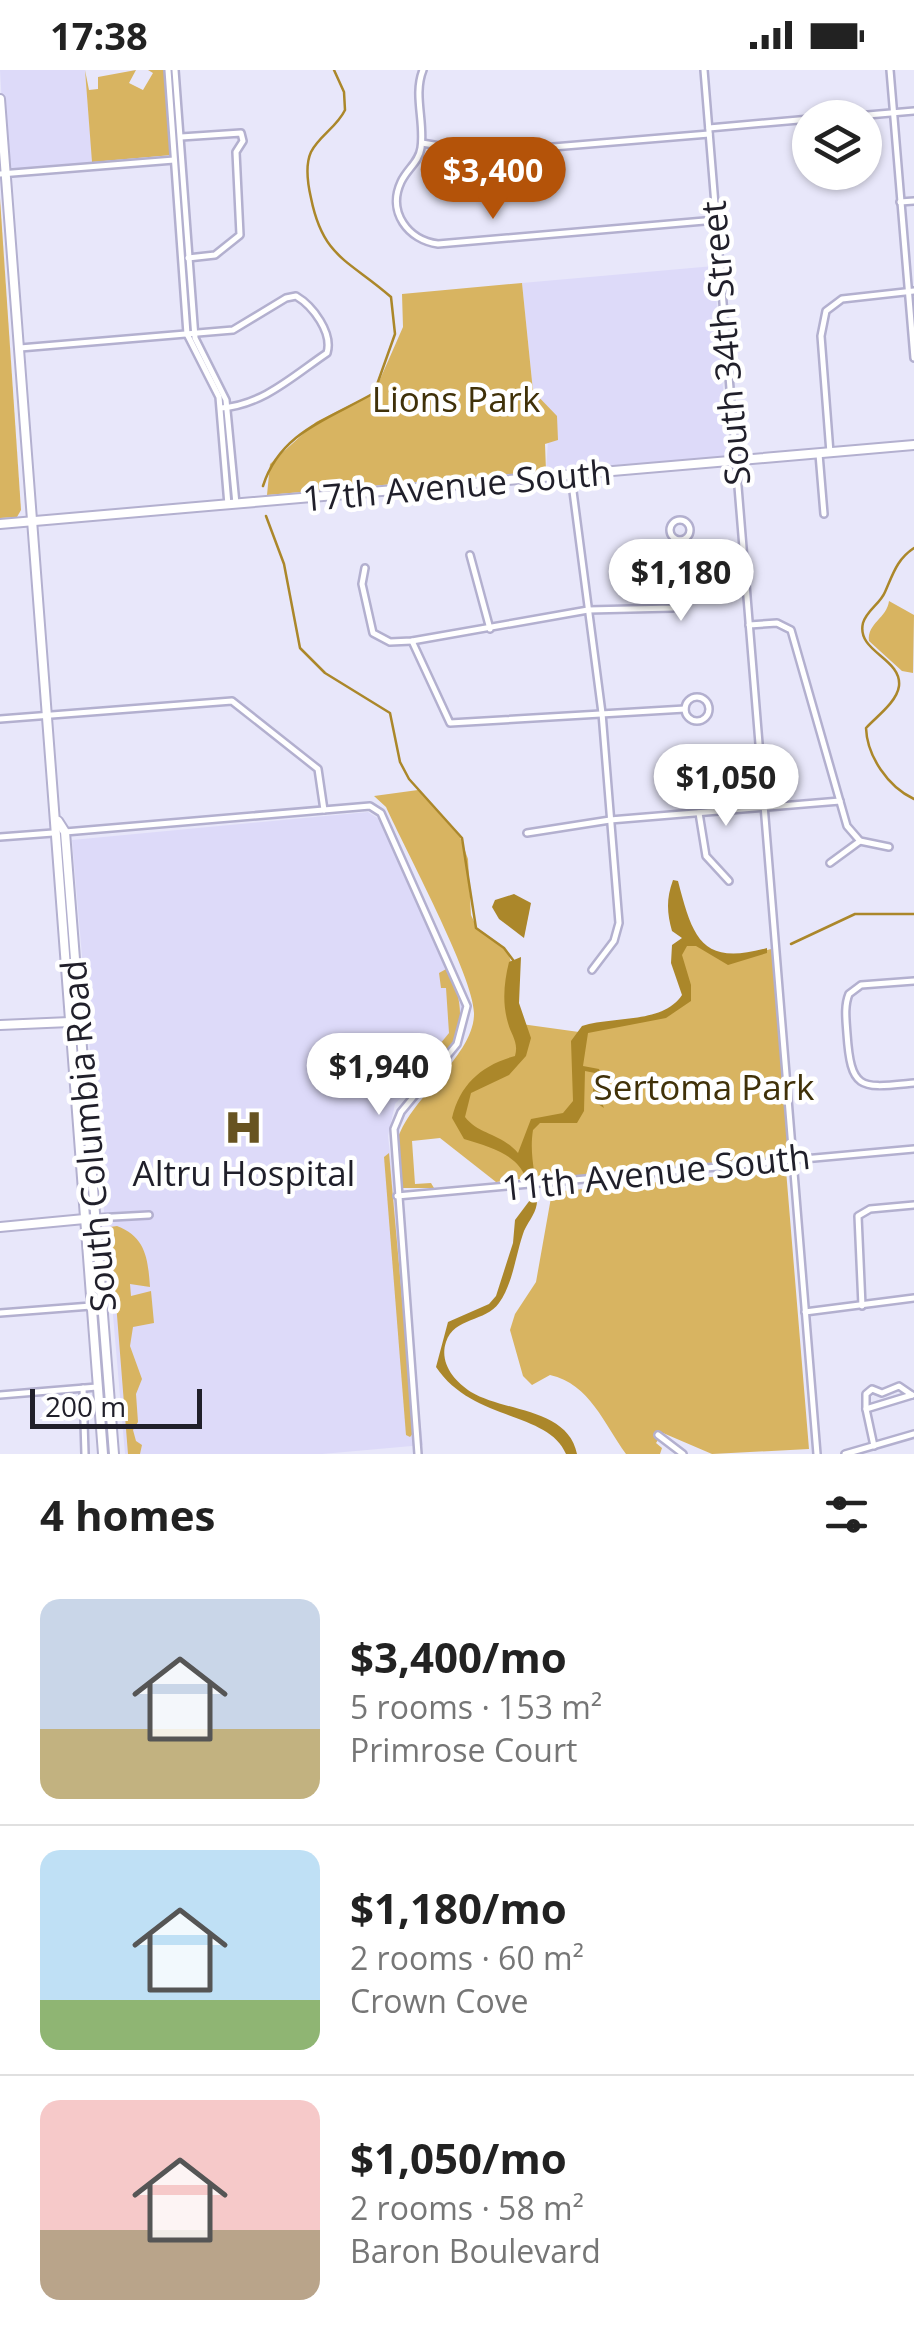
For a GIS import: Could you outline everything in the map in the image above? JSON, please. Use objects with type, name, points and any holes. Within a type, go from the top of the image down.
[{"type":"main road","name":"South Columbia Road","points":[[0,99],[2,177],[8,191],[58,821],[53,834],[103,1454]]},
{"type":"main road","name":"17th Avenue South","points":[[0,524],[914,445]]},
{"type":"main road","name":"South Columbia Road","points":[[58,821],[65,832],[114,1454]]},
{"type":"main road","points":[[53,834],[66,862]]},
{"type":"main road","points":[[0,1025],[80,1021]]},
{"type":"main road","points":[[0,1227],[95,1218]]},
{"type":"main road","points":[[97,1387],[111,1411]]},
{"type":"street","points":[[171,70],[191,333],[195,356],[216,387],[224,408],[232,504]]},
{"type":"street","name":"South 34th Street","points":[[704,70],[817,1454]]},
{"type":"street","points":[[890,70],[914,358]]},
{"type":"street","points":[[421,71],[420,155],[401,182],[398,203],[403,226],[428,243],[716,220]]},
{"type":"street","points":[[882,113],[914,111]]},
{"type":"street","points":[[422,143],[482,153],[792,121]]},
{"type":"street","points":[[177,138],[231,132],[241,133],[243,141],[236,152],[240,235],[215,255],[187,258]]},
{"type":"street","points":[[2,177],[179,160]]},
{"type":"street","points":[[900,202],[914,201]]},
{"type":"street","points":[[830,452],[821,336],[826,312],[842,298],[911,291]]},
{"type":"street","points":[[20,348],[242,328],[296,296],[328,334],[328,352],[261,398],[224,408]]},
{"type":"street","points":[[819,454],[824,514]]},
{"type":"street","points":[[571,476],[602,713],[620,923],[614,941],[592,970]]},
{"type":"street","points":[[366,568],[362,584],[373,632],[390,642],[412,641],[588,610],[679,606],[680,540],[690,530],[680,519],[670,530],[680,540]]},
{"type":"street","points":[[470,554],[490,628]]},
{"type":"street","points":[[749,625],[782,623],[794,635],[847,826],[860,840],[889,847]]},
{"type":"street","points":[[412,641],[450,723],[686,709],[698,697],[709,709],[706,716],[695,720],[686,709]]},
{"type":"street","points":[[0,719],[232,701],[318,769],[324,810]]},
{"type":"street","points":[[526,833],[610,820],[840,802]]},
{"type":"street","points":[[65,832],[370,806],[381,813],[467,1006],[457,1044],[395,1124],[397,1196],[418,1454]]},
{"type":"street","points":[[700,814],[706,856],[730,880]]},
{"type":"street","points":[[0,837],[53,834]]},
{"type":"street","points":[[830,863],[860,840]]},
{"type":"street","points":[[914,981],[862,985],[850,994],[846,1007],[850,1069],[857,1081],[872,1087],[914,1083]]},
{"type":"street","name":"11th Avenue South","points":[[397,1196],[524,1188],[914,1149]]},
{"type":"street","points":[[862,1306],[855,1221],[870,1208],[914,1205]]},
{"type":"street","points":[[95,1218],[148,1215]]},
{"type":"street","points":[[805,1312],[914,1298]]},
{"type":"street","points":[[0,1313],[90,1306]]},
{"type":"street","points":[[874,1446],[866,1394],[872,1389],[882,1393],[899,1386],[912,1394]]},
{"type":"street","points":[[0,1395],[97,1387]]},
{"type":"street","points":[[83,1388],[85,1454]]},
{"type":"street","points":[[866,1409],[912,1394]]},
{"type":"street","points":[[845,1454],[914,1434]]},
{"type":"street","points":[[658,1435],[682,1454]]},
{"type":"shaded area","points":[[0,70],[85,70],[93,167],[6,174]]},
{"type":"shaded area","points":[[714,266],[728,456],[546,471],[548,441],[533,391],[522,283]]},
{"type":"shaded area","name":"Altru Hospital","points":[[368,812],[379,819],[389,838],[463,1004],[451,1046],[395,1104],[388,1136],[423,1445],[322,1454],[125,1454],[72,840]]},
{"type":"shaded area","points":[[673,880],[678,881],[689,918],[704,943],[728,953],[767,948],[767,953],[728,965],[696,946],[687,946],[682,955],[691,985],[691,1001],[666,1018],[588,1033],[583,1066],[599,1069],[609,1098],[602,1103],[604,1108],[592,1100],[595,1073],[585,1071],[584,1111],[577,1123],[540,1123],[533,1130],[537,1202],[508,1287],[493,1309],[456,1328],[444,1350],[450,1371],[471,1392],[548,1419],[561,1428],[577,1454],[566,1454],[557,1440],[543,1430],[469,1398],[436,1367],[448,1322],[489,1304],[496,1296],[513,1243],[515,1220],[530,1200],[518,1165],[500,1152],[464,1139],[452,1118],[461,1095],[474,1078],[515,1056],[504,1000],[509,962],[521,957],[519,1003],[531,1038],[526,1056],[509,1075],[471,1093],[465,1117],[518,1153],[531,1119],[563,1113],[573,1101],[571,1041],[582,1026],[650,1015],[674,1004],[682,995],[671,963],[672,945],[682,938],[672,931],[669,918]]},
{"type":"shaded area","points":[[514,894],[531,903],[524,938],[499,919],[492,907],[495,900]]},
{"type":"green space","points":[[85,70],[89,90],[98,89],[98,77],[136,70],[129,83],[143,90],[153,73],[148,70],[166,70],[172,155],[92,162]]},
{"type":"green space","points":[[0,198],[21,510],[17,517],[0,518]]},
{"type":"green space","name":"Lions Park","points":[[522,283],[533,391],[557,416],[558,440],[545,444],[546,471],[267,495],[270,464],[316,422],[374,393],[403,327],[402,294]]},
{"type":"green space","points":[[889,601],[914,615],[913,673],[902,671],[869,641],[871,630]]},
{"type":"green space","name":"Sertoma Park","points":[[418,790],[460,837],[468,859],[471,915],[477,928],[508,952],[517,983],[514,1023],[579,1032],[613,1022],[660,1018],[686,999],[675,949],[690,938],[722,955],[775,948],[794,1159],[545,1186],[527,1165],[530,1178],[496,1182],[440,1138],[412,1141],[415,1184],[431,1183],[434,1188],[400,1188],[396,1152],[403,1126],[464,1045],[474,1013],[463,971],[437,912],[386,807],[374,796]]},
{"type":"green space","points":[[448,968],[459,1004],[457,1035],[441,1062],[412,1089],[395,1077],[391,1065],[423,1065],[449,1033],[446,988],[441,988],[439,973]]},
{"type":"green space","points":[[389,1153],[414,1432],[410,1437],[406,1435],[384,1157]]},
{"type":"green space","points":[[786,1170],[809,1449],[712,1454],[663,1433],[656,1443],[662,1448],[660,1454],[626,1454],[595,1407],[576,1387],[550,1375],[532,1385],[523,1376],[510,1330],[515,1314],[536,1282],[552,1192]]},
{"type":"green space","points":[[117,1226],[134,1236],[146,1258],[150,1287],[130,1284],[131,1296],[151,1291],[154,1323],[133,1327],[130,1346],[142,1379],[136,1394],[138,1422],[133,1430],[136,1441],[142,1445],[140,1454],[128,1454],[110,1227]]},
{"type":"waterway","points":[[263,486],[281,452],[294,440],[374,393],[395,334],[391,297],[331,246],[316,218],[311,198],[309,157],[345,110],[344,92],[334,70]]},
{"type":"waterway","points":[[266,516],[284,564],[300,648],[325,673],[390,713],[400,762],[409,779],[462,838],[476,928],[504,948],[513,960]]},
{"type":"waterway","points":[[914,548],[899,562],[883,596],[863,623],[866,641],[894,668],[899,686],[890,703],[866,728],[867,739],[888,779],[914,799]]},
{"type":"waterway","points":[[791,944],[855,914],[914,914]]},
{"type":"place","name":"Altru Hospital","points":[[244,1127]]}]
